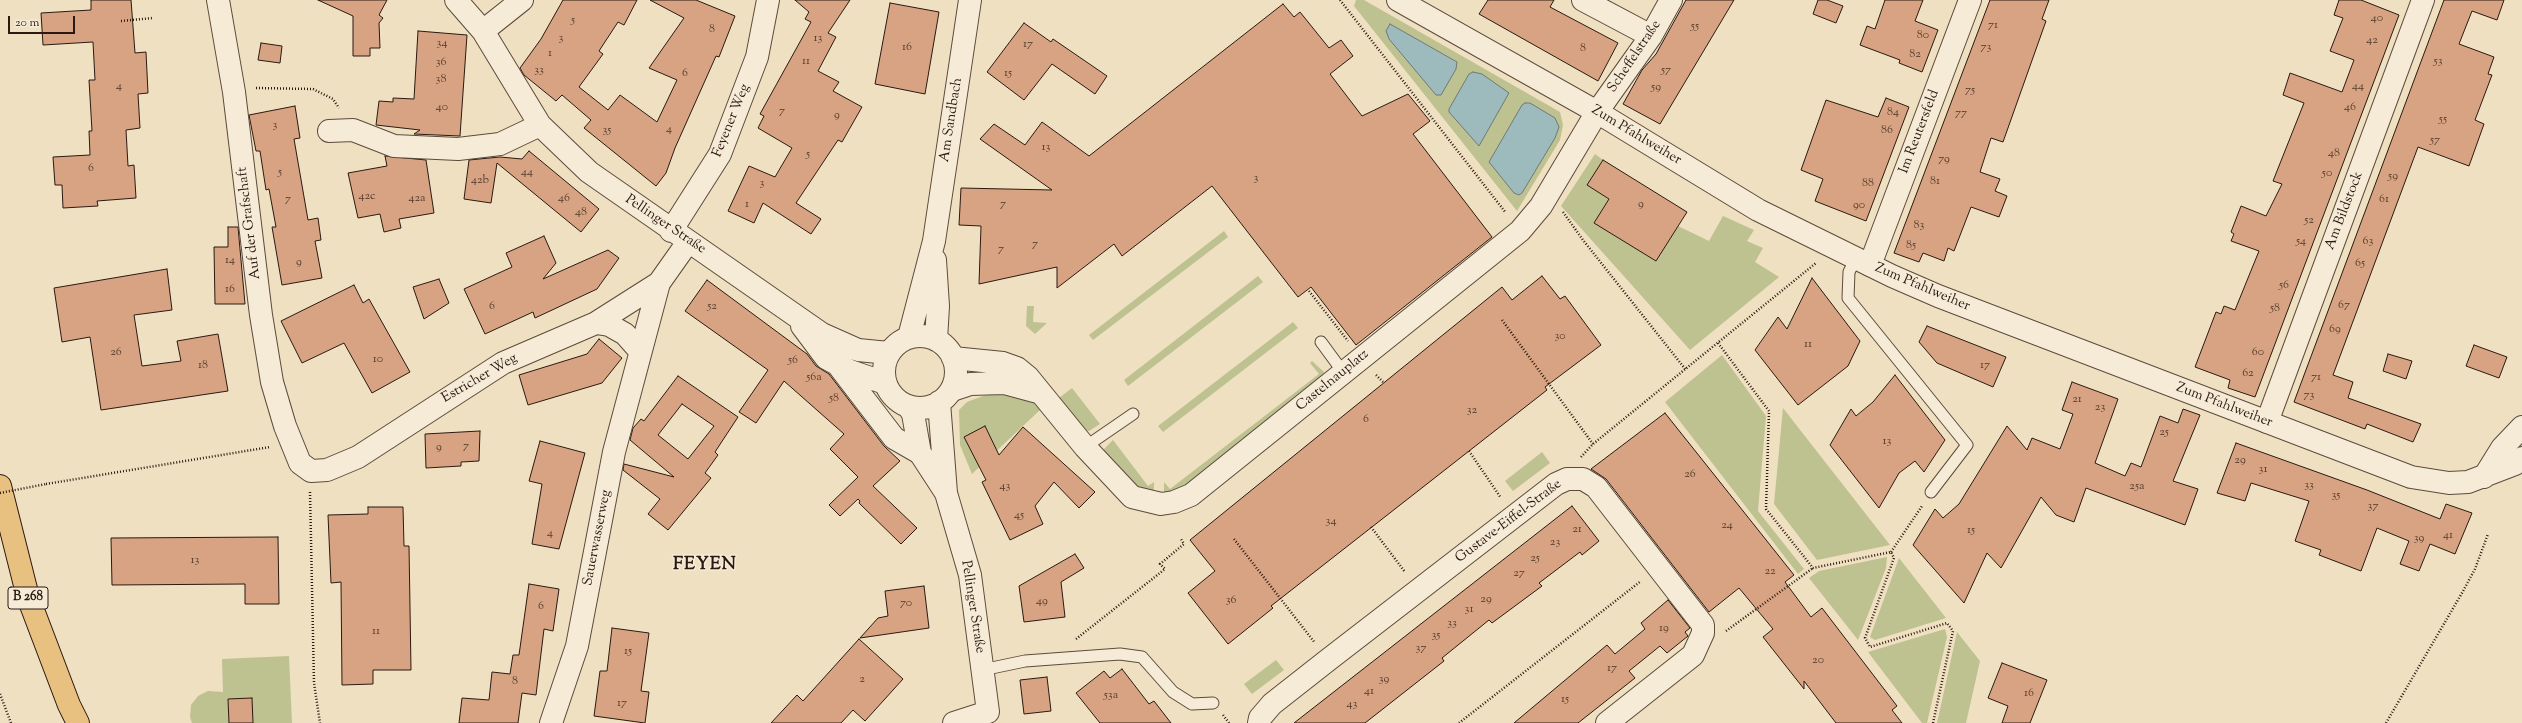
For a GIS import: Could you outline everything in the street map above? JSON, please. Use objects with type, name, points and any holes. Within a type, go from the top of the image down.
[{"type":"main road","name":"B 268","points":[[0,486],[28,597],[73,717]]},
{"type":"street","name":"Auf der Grafschaft","points":[[218,0],[234,92],[261,315],[272,382],[285,426],[292,443]]},
{"type":"street","name":"Pellinger Straße","points":[[456,0],[483,31],[540,125],[588,172],[746,280],[796,318],[822,334],[852,348],[876,353],[889,353]]},
{"type":"street","points":[[483,31],[522,0]]},
{"type":"street","name":"Am Sandbach","points":[[909,337],[934,241],[970,0]]},
{"type":"street","name":"Zum Pfahlweiher","points":[[1398,0],[1597,112],[1758,210],[1938,296],[2410,477],[2449,483],[2468,482],[2484,477],[2522,458]]},
{"type":"street","points":[[1583,0],[1651,36]]},
{"type":"street","name":"Scheffelstraße","points":[[1597,112],[1651,36],[1671,0]]},
{"type":"street","name":"Im Reutersfeld","points":[[1863,261],[1970,0]]},
{"type":"street","name":"Am Bildstock","points":[[2266,422],[2423,0]]},
{"type":"street","name":"Feyener Weg","points":[[680,236],[720,154],[757,58],[766,1]]},
{"type":"street","name":"Castelnauplatz","points":[[954,358],[1003,363],[1017,368],[1041,393],[1085,447],[1132,497],[1155,503],[1174,502],[1191,495],[1520,231],[1541,206],[1597,112]]},
{"type":"street","points":[[329,131],[353,130],[394,146],[458,149],[500,144],[540,125]]},
{"type":"street","name":"Estricher Weg","points":[[311,471],[327,470],[358,457],[503,363],[596,323],[659,283],[680,236]]},
{"type":"street","name":"Am Sandbach","points":[[934,241],[938,306],[936,340]]},
{"type":"street","name":"Sauerwasserweg","points":[[551,723],[577,646],[614,452],[659,283]]},
{"type":"street","name":"Pellinger Straße","points":[[796,318],[826,358],[838,365],[885,383]]},
{"type":"street","points":[[596,323],[609,325],[625,334],[640,351]]},
{"type":"street","points":[[945,396],[956,374],[954,358],[949,351],[936,340],[923,336],[909,337],[898,343],[889,353],[884,368],[885,383],[890,393],[908,406],[929,407],[945,396],[970,384],[999,383],[1041,393]]},
{"type":"street","name":"Pellinger Straße","points":[[838,365],[894,438],[920,453]]},
{"type":"street","name":"Pellinger Straße","points":[[945,396],[946,493],[970,575],[989,718]]},
{"type":"street","name":"Pellinger Straße","points":[[908,406],[913,414],[920,453],[946,493]]},
{"type":"street","points":[[2484,477],[2502,448],[2522,427]]},
{"type":"street","points":[[292,443],[300,463],[311,471]]},
{"type":"street","name":"Gustave-Eiffel-Straße","points":[[1259,723],[1260,718],[1272,704],[1556,484],[1567,479],[1583,479],[1596,487],[1703,625],[1703,633],[1693,655],[1607,723]]},
{"type":"street","points":[[954,723],[989,718]]},
{"type":"lane","points":[[1863,261],[1849,272],[1848,298],[1967,445],[1931,492]]},
{"type":"lane","points":[[1321,342],[1343,372]]},
{"type":"lane","points":[[1085,447],[1132,414]]},
{"type":"lane","points":[[982,670],[1025,661],[1120,654],[1142,657],[1173,692],[1192,704],[1213,703]]},
{"type":"path","points":[[1340,0],[1520,231]]},
{"type":"path","points":[[121,21],[153,18]]},
{"type":"path","points":[[234,92],[264,86],[313,89],[333,99],[353,130]]},
{"type":"path","points":[[1549,192],[1583,240],[1686,370]]},
{"type":"path","points":[[1567,479],[1576,461],[1593,444],[1686,370],[1817,262],[1820,257]]},
{"type":"path","points":[[1309,291],[1351,347]]},
{"type":"path","points":[[1502,320],[1593,444]]},
{"type":"path","points":[[1718,343],[1769,411],[1766,509],[1813,568]]},
{"type":"path","points":[[0,493],[292,443]]},
{"type":"path","points":[[1469,451],[1514,516]]},
{"type":"path","points":[[311,471],[309,514],[314,683],[320,723]]},
{"type":"path","points":[[1724,633],[1813,568],[1891,552],[1931,492]]},
{"type":"path","points":[[1371,527],[1419,590]]},
{"type":"path","points":[[2386,723],[2469,581],[2488,534]]},
{"type":"path","points":[[1068,658],[1077,639],[1165,569],[1160,564],[1184,544],[1181,539]]},
{"type":"path","points":[[1234,539],[1328,660]]},
{"type":"path","points":[[1891,552],[1894,558],[1865,638],[1870,647],[1947,623],[1953,631],[1933,723]]},
{"type":"path","points":[[1459,723],[1625,594]]},
{"type":"path","points":[[0,694],[11,723]]},
{"type":"green space","points":[[1356,0],[1364,0],[1560,112],[1563,125],[1560,140],[1517,211],[1354,6]]},
{"type":"green space","points":[[1595,154],[1603,160],[1587,185],[1609,199],[1594,223],[1656,261],[1678,226],[1709,241],[1723,216],[1754,230],[1747,241],[1763,248],[1755,262],[1779,277],[1690,350],[1561,206]]},
{"type":"green space","points":[[1224,231],[1228,237],[1093,340],[1089,335]]},
{"type":"green space","points":[[1258,276],[1263,282],[1128,386],[1124,380]]},
{"type":"green space","points":[[1027,306],[1034,306],[1033,322],[1047,323],[1035,334],[1026,326]]},
{"type":"green space","points":[[1293,322],[1298,328],[1163,432],[1158,426]]},
{"type":"green space","points":[[1722,355],[1766,416],[1758,511],[1804,569],[1798,574],[1665,402]]},
{"type":"green space","points":[[1312,361],[1324,372],[1322,381],[1173,495],[1155,498],[1137,494],[1127,485],[1105,456],[1104,449],[1113,440],[1148,486],[1154,482],[1154,495],[1164,495],[1164,482],[1170,489],[1319,374],[1310,363]]},
{"type":"green space","points":[[1072,388],[1100,424],[1089,431],[1084,430],[1059,398]]},
{"type":"green space","points":[[1000,393],[1022,398],[1034,403],[1040,410],[972,474],[960,445],[959,410],[967,402],[983,396]]},
{"type":"green space","points":[[1783,408],[1890,545],[1817,560],[1774,504]]},
{"type":"green space","points":[[1542,452],[1550,463],[1513,491],[1505,481]]},
{"type":"green space","points":[[1887,557],[1886,568],[1858,640],[1809,578],[1819,571]]},
{"type":"green space","points":[[1899,558],[1946,618],[1875,640],[1870,637]]},
{"type":"green space","points":[[1945,629],[1947,637],[1927,723],[1922,723],[1868,652]]},
{"type":"green space","points":[[1957,632],[1980,661],[1966,723],[1937,723]]},
{"type":"green space","points":[[289,656],[292,723],[192,723],[190,717],[191,705],[198,696],[208,691],[223,692],[222,659]]},
{"type":"green space","points":[[1276,660],[1284,670],[1252,694],[1244,684]]},
{"type":"water","points":[[1390,24],[1457,62],[1456,69],[1441,95],[1436,95],[1389,39],[1386,31]]},
{"type":"water","points":[[1473,72],[1482,74],[1509,93],[1479,146],[1449,112],[1449,109],[1469,74]]},
{"type":"water","points":[[1525,103],[1530,103],[1555,118],[1559,127],[1555,138],[1522,193],[1519,195],[1514,193],[1489,162],[1522,105]]},
{"type":"building","points":[[91,0],[131,0],[135,53],[146,52],[148,93],[138,94],[140,128],[126,130],[128,166],[134,165],[136,198],[97,201],[98,206],[63,208],[62,185],[55,185],[53,157],[90,155],[89,131],[92,131],[89,80],[95,80],[93,42],[43,45],[41,13],[91,10]]},
{"type":"building","points":[[318,0],[387,0],[379,15],[383,18],[379,23],[380,48],[370,48],[370,56],[353,56],[353,16]]},
{"type":"building","points":[[563,0],[637,0],[624,25],[618,22],[599,51],[603,54],[579,87],[608,110],[620,95],[657,122],[677,80],[649,68],[684,18],[650,0],[696,0],[735,16],[719,57],[716,56],[675,148],[666,173],[656,186],[584,128],[591,120],[562,95],[556,101],[524,75],[520,68],[541,39]]},
{"type":"building","points":[[795,0],[850,0],[828,33],[836,37],[818,71],[839,82],[833,91],[862,107],[842,142],[838,140],[796,203],[821,219],[811,234],[763,203],[754,223],[728,211],[749,166],[775,177],[792,148],[758,128],[764,116],[760,114],[811,22],[805,19],[809,12]]},
{"type":"building","points":[[1488,0],[1554,0],[1550,7],[1618,43],[1598,81],[1479,14]]},
{"type":"building","points":[[1686,0],[1734,0],[1660,124],[1623,104],[1642,70],[1656,54]]},
{"type":"building","points":[[1818,0],[1827,0],[1843,6],[1836,23],[1813,14]]},
{"type":"building","points":[[1885,0],[1923,0],[1915,21],[1938,30],[1922,72],[1899,63],[1900,60],[1860,45],[1867,26],[1875,29]]},
{"type":"building","points":[[1990,0],[2049,0],[2042,19],[2046,21],[2003,142],[1991,138],[1980,172],[2000,179],[1995,191],[2007,196],[1999,217],[1971,207],[1954,251],[1948,248],[1944,261],[1923,253],[1919,262],[1894,253]]},
{"type":"building","points":[[2339,0],[2361,0],[2399,15],[2255,397],[2228,388],[2230,380],[2195,367],[2216,312],[2221,314],[2224,306],[2235,310],[2259,251],[2231,241],[2234,234],[2231,232],[2241,206],[2266,216],[2282,184],[2273,181],[2304,103],[2283,95],[2290,73],[2342,92],[2354,60],[2330,51],[2343,18],[2334,15]]},
{"type":"building","points":[[2444,0],[2504,0],[2497,20],[2472,11],[2459,44],[2494,57],[2488,74],[2492,75],[2475,120],[2484,124],[2469,166],[2418,147],[2333,375],[2353,382],[2348,398],[2421,424],[2413,442],[2367,424],[2365,429],[2294,402]]},
{"type":"building","points":[[890,3],[939,12],[925,94],[875,84]]},
{"type":"building","points":[[1283,4],[1294,17],[1300,12],[1329,48],[1341,40],[1353,56],[1330,74],[1362,116],[1408,94],[1430,121],[1413,134],[1492,237],[1356,345],[1311,287],[1298,297],[1212,186],[1122,256],[1114,244],[1057,288],[1057,267],[979,284],[981,226],[959,225],[961,188],[1052,190],[980,139],[994,124],[1025,145],[1042,122],[1089,156]]},
{"type":"building","points":[[1024,23],[1051,42],[1053,39],[1107,76],[1095,94],[1052,64],[1024,100],[987,72]]},
{"type":"building","points":[[418,31],[467,35],[460,136],[414,134],[420,130],[376,125],[379,101],[393,102],[393,98],[414,99]]},
{"type":"building","points":[[261,43],[282,46],[280,63],[258,60]]},
{"type":"building","points":[[1886,98],[1909,107],[1866,221],[1815,201],[1823,179],[1801,170],[1826,100],[1878,117]]},
{"type":"building","points":[[295,106],[300,138],[294,139],[308,220],[318,218],[321,240],[315,241],[322,278],[282,285],[272,227],[276,227],[269,189],[266,190],[260,151],[256,151],[249,115]]},
{"type":"building","points":[[529,151],[599,209],[581,232],[497,163],[491,203],[464,199],[469,160],[500,157],[522,159]]},
{"type":"building","points":[[385,156],[426,160],[434,213],[399,219],[401,228],[384,232],[380,214],[358,218],[348,173],[387,166]]},
{"type":"building","points":[[1603,160],[1687,212],[1656,261],[1594,223],[1609,199],[1587,185]]},
{"type":"building","points":[[228,227],[238,227],[245,304],[215,304],[214,247],[228,247]]},
{"type":"building","points":[[544,236],[556,263],[543,279],[608,250],[619,258],[597,289],[535,318],[533,312],[485,334],[464,289],[512,267],[506,253]]},
{"type":"building","points":[[167,269],[172,310],[134,315],[142,366],[181,361],[177,341],[218,334],[228,391],[101,410],[90,337],[62,342],[54,288]]},
{"type":"building","points":[[1542,276],[1560,299],[1565,296],[1601,345],[1545,387],[1547,390],[1271,606],[1273,608],[1228,644],[1188,593],[1215,571],[1190,540],[1502,287],[1512,300]]},
{"type":"building","points":[[1812,278],[1860,341],[1848,366],[1798,405],[1755,350],[1778,317],[1787,329]]},
{"type":"building","points":[[439,279],[449,303],[424,319],[413,287]]},
{"type":"building","points":[[707,280],[807,354],[816,366],[829,374],[884,446],[900,461],[873,486],[917,528],[901,544],[859,503],[860,501],[858,499],[840,516],[829,505],[858,477],[830,449],[844,434],[784,381],[756,423],[739,412],[768,370],[685,311]]},
{"type":"building","points":[[354,285],[363,303],[369,299],[410,372],[372,393],[344,343],[302,363],[281,321]]},
{"type":"building","points":[[1927,326],[2006,357],[1993,387],[1937,363],[1919,342]]},
{"type":"building","points":[[599,339],[622,358],[602,383],[528,405],[519,375],[587,354]]},
{"type":"building","points":[[2474,345],[2507,357],[2499,378],[2466,366]]},
{"type":"building","points":[[2388,354],[2412,361],[2406,379],[2383,371]]},
{"type":"building","points":[[1895,375],[1945,440],[1924,472],[1915,461],[1899,473],[1879,508],[1830,445],[1851,409],[1856,416],[1873,402]]},
{"type":"building","points":[[678,376],[738,417],[715,452],[718,455],[705,473],[711,478],[668,530],[648,514],[660,499],[623,470],[624,464],[674,477],[630,440],[633,428],[641,419],[644,421]],"holes":[[[682,404],[714,426],[688,459],[658,435]]]},
{"type":"building","points":[[2072,382],[2118,399],[2095,463],[2125,476],[2131,463],[2141,467],[2160,416],[2178,423],[2183,409],[2200,415],[2173,481],[2198,489],[2185,525],[2086,488],[2074,522],[2056,515],[2041,497],[2001,568],[1987,553],[1964,603],[1913,545],[1935,509],[1943,518],[1959,504],[2007,426],[2027,450],[2032,438],[2060,449],[2073,414],[2062,410]]},
{"type":"building","points":[[1665,413],[1794,575],[1785,582],[1811,617],[1822,608],[1897,706],[1892,710],[1902,723],[1836,723],[1804,681],[1804,689],[1763,637],[1773,629],[1739,588],[1709,612],[1606,479],[1591,469]]},
{"type":"building","points":[[985,426],[999,455],[1023,427],[1095,492],[1079,508],[1054,482],[1035,506],[1043,524],[1010,540],[982,482],[986,480],[964,437]]},
{"type":"building","points":[[480,431],[479,461],[461,462],[461,466],[426,468],[425,434]]},
{"type":"building","points":[[540,441],[585,453],[559,549],[532,544],[542,484],[529,481]]},
{"type":"building","points":[[2236,443],[2367,490],[2440,519],[2446,504],[2472,513],[2455,554],[2430,544],[2419,571],[2400,564],[2409,541],[2377,528],[2361,571],[2319,555],[2321,550],[2295,541],[2309,501],[2251,483],[2245,501],[2217,493]]},
{"type":"building","points":[[1572,506],[1599,541],[1582,555],[1580,552],[1539,583],[1542,586],[1492,623],[1489,620],[1442,658],[1444,661],[1365,723],[1294,723]]},
{"type":"building","points":[[368,507],[403,507],[404,546],[409,546],[411,670],[373,670],[373,684],[342,685],[341,582],[331,583],[328,515],[368,514]]},
{"type":"building","points":[[278,537],[279,604],[245,604],[245,584],[112,585],[111,538]]},
{"type":"building","points":[[1075,554],[1084,568],[1061,582],[1065,617],[1024,622],[1019,586]]},
{"type":"building","points":[[529,584],[559,589],[553,631],[544,629],[536,695],[522,693],[518,723],[459,723],[462,698],[489,700],[492,672],[510,674],[513,655],[519,655]]},
{"type":"building","points":[[924,586],[929,628],[860,638],[878,618],[888,616],[885,591]]},
{"type":"building","points":[[1668,600],[1690,628],[1685,632],[1688,636],[1667,653],[1660,646],[1629,671],[1635,678],[1578,723],[1514,723],[1607,645],[1615,654],[1645,629],[1641,623]]},
{"type":"building","points":[[612,628],[649,633],[641,691],[649,692],[645,723],[594,716],[600,671],[607,671]]},
{"type":"building","points":[[859,639],[903,679],[865,721],[853,710],[841,723],[771,723],[797,695],[803,701]]},
{"type":"building","points":[[2002,663],[2047,680],[2030,723],[2002,723],[2008,706],[1988,698]]},
{"type":"building","points":[[1122,669],[1149,704],[1154,701],[1171,723],[1100,723],[1076,693],[1104,671],[1110,678]]},
{"type":"building","points":[[1047,677],[1051,711],[1024,714],[1020,680]]},
{"type":"building","points":[[252,698],[253,723],[229,723],[228,699]]},
{"type":"district","name":"FEYEN","points":[[705,566]]}]
